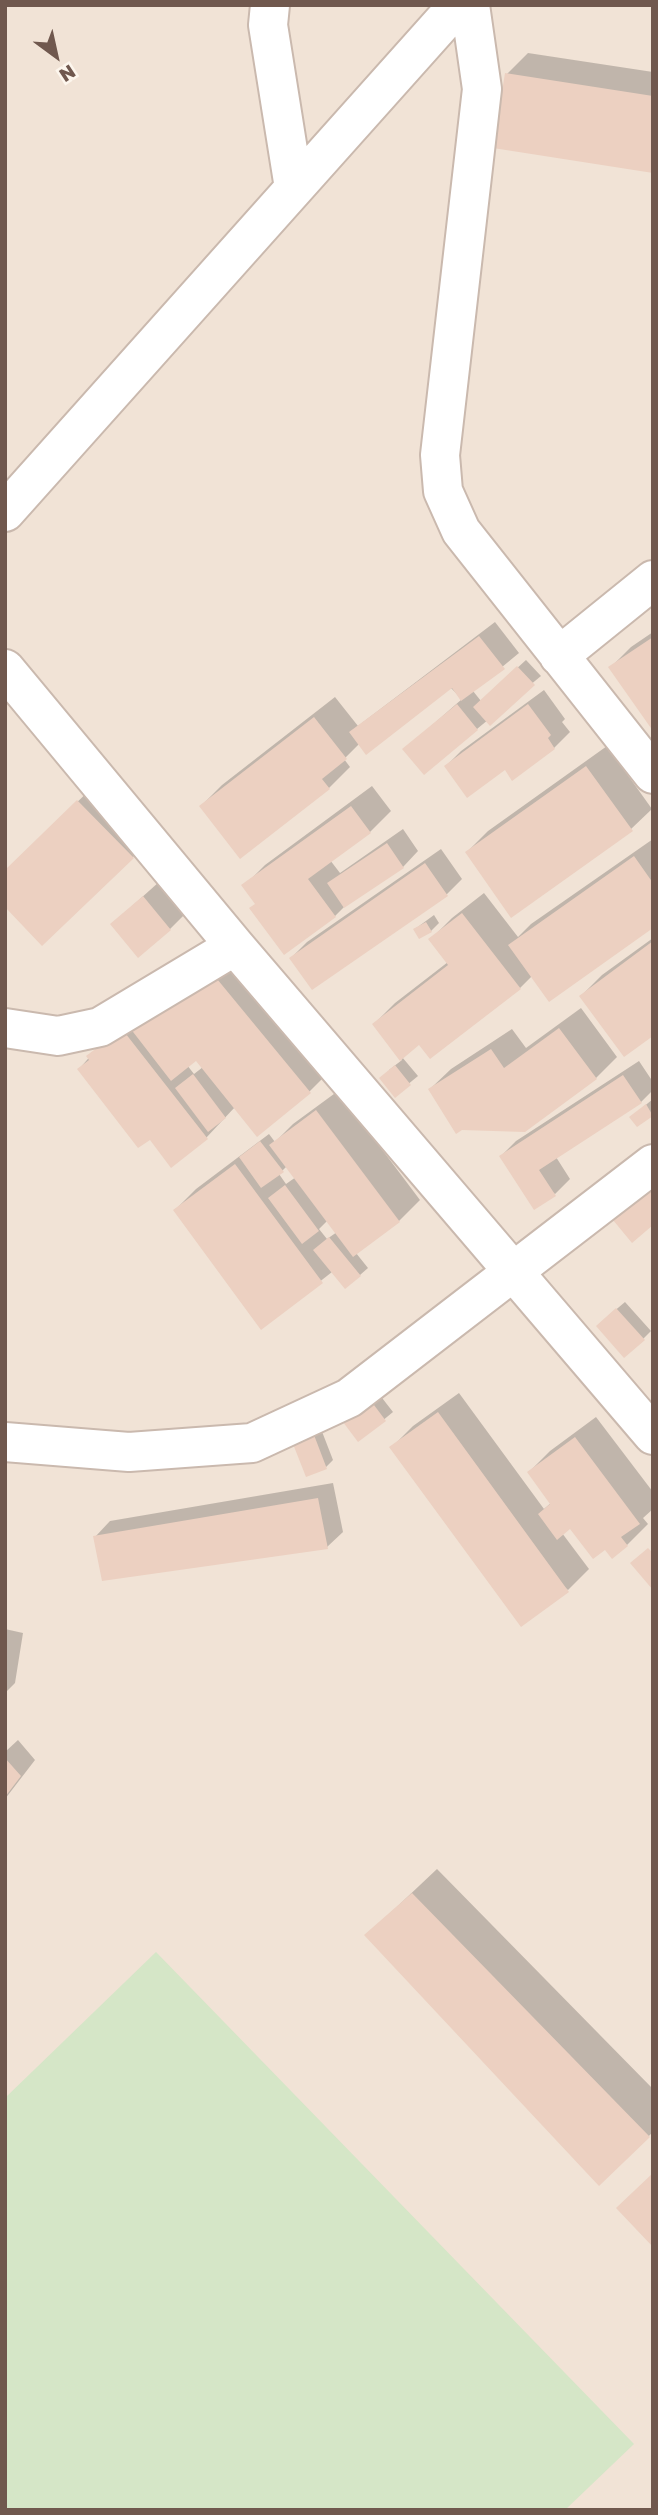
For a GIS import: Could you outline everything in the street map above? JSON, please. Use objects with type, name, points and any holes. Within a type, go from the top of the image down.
[{"type":"street","points":[[270,5],[268,25],[294,188]]},
{"type":"street","points":[[5,512],[458,5]]},
{"type":"street","points":[[470,5],[482,89],[440,455],[443,491],[461,531],[653,774]]},
{"type":"street","points":[[559,656],[653,580]]},
{"type":"street","points":[[5,669],[235,946],[653,1435]]},
{"type":"street","points":[[5,1028],[58,1036],[100,1027],[235,946]]},
{"type":"street","points":[[5,1442],[129,1452],[252,1443],[349,1398],[653,1164]]},
{"type":"shaded area","points":[[5,5],[653,5],[653,2510],[5,2510]]},
{"type":"green space","points":[[156,1952],[634,2444],[565,2510],[5,2510],[5,2098]]},
{"type":"building","points":[[505,73],[653,96],[653,173],[493,148]]},
{"type":"building","points":[[479,636],[505,669],[461,701],[452,688],[366,755],[349,732]]},
{"type":"building","points":[[653,637],[653,731],[608,667]]},
{"type":"building","points":[[517,666],[535,685],[490,726],[473,707]]},
{"type":"building","points":[[457,704],[478,730],[424,775],[402,749]]},
{"type":"building","points":[[528,704],[551,735],[548,738],[555,749],[512,781],[505,770],[467,798],[444,766]]},
{"type":"building","points":[[314,717],[347,759],[322,779],[330,789],[240,859],[199,806]]},
{"type":"building","points":[[586,766],[633,831],[511,918],[465,852]]},
{"type":"building","points":[[77,800],[134,858],[42,946],[5,907],[5,870]]},
{"type":"building","points":[[351,806],[371,833],[308,879],[336,917],[284,955],[249,908],[255,904],[241,885]]},
{"type":"building","points":[[387,843],[404,868],[344,908],[327,883]]},
{"type":"building","points":[[634,856],[653,883],[653,928],[549,1002],[508,945]]},
{"type":"building","points":[[425,863],[448,896],[312,990],[289,958]]},
{"type":"building","points":[[143,896],[171,930],[138,958],[110,924]]},
{"type":"building","points":[[462,913],[521,989],[430,1059],[419,1045],[400,1061],[372,1024],[448,965],[428,939]]},
{"type":"building","points":[[426,922],[432,932],[419,939],[413,929]]},
{"type":"building","points":[[653,941],[653,1036],[624,1057],[579,996]]},
{"type":"building","points":[[208,968],[311,1093],[257,1137],[196,1061],[171,1081],[130,1028]]},
{"type":"building","points":[[559,1028],[597,1079],[525,1132],[462,1130],[456,1134],[428,1089],[491,1049],[504,1068]]},
{"type":"building","points":[[122,1029],[208,1139],[171,1168],[150,1140],[138,1148],[77,1069],[89,1060],[86,1056]]},
{"type":"building","points":[[395,1065],[411,1085],[395,1098],[379,1078]]},
{"type":"building","points":[[193,1074],[226,1118],[208,1132],[175,1088]]},
{"type":"building","points":[[623,1075],[642,1103],[539,1170],[556,1196],[534,1210],[499,1156]]},
{"type":"building","points":[[646,1104],[653,1116],[637,1127],[629,1117]]},
{"type":"building","points":[[316,1110],[400,1222],[353,1257],[269,1145]]},
{"type":"building","points":[[260,1141],[284,1172],[261,1188],[239,1157]]},
{"type":"building","points":[[235,1164],[323,1283],[261,1330],[173,1210]]},
{"type":"building","points":[[285,1185],[319,1231],[302,1244],[268,1198]]},
{"type":"building","points":[[653,1186],[653,1225],[632,1243],[613,1220]]},
{"type":"building","points":[[329,1237],[361,1276],[345,1289],[313,1250]]},
{"type":"building","points":[[616,1308],[645,1340],[624,1358],[596,1326]]},
{"type":"building","points":[[371,1401],[386,1421],[358,1442],[343,1422]]},
{"type":"building","points":[[438,1412],[569,1592],[521,1627],[389,1447]]},
{"type":"building","points":[[314,1435],[327,1469],[306,1477],[293,1444]]},
{"type":"building","points":[[575,1437],[640,1524],[621,1537],[628,1546],[612,1559],[605,1550],[593,1559],[570,1529],[557,1540],[538,1514],[550,1504],[527,1472]]},
{"type":"building","points":[[318,1498],[328,1549],[102,1581],[93,1536]]},
{"type":"building","points":[[648,1548],[653,1553],[653,1590],[630,1563]]},
{"type":"building","points":[[5,1758],[21,1776],[5,1797]]},
{"type":"building","points":[[412,1893],[650,2137],[599,2186],[364,1935]]},
{"type":"building","points":[[653,2173],[653,2247],[616,2208]]}]
